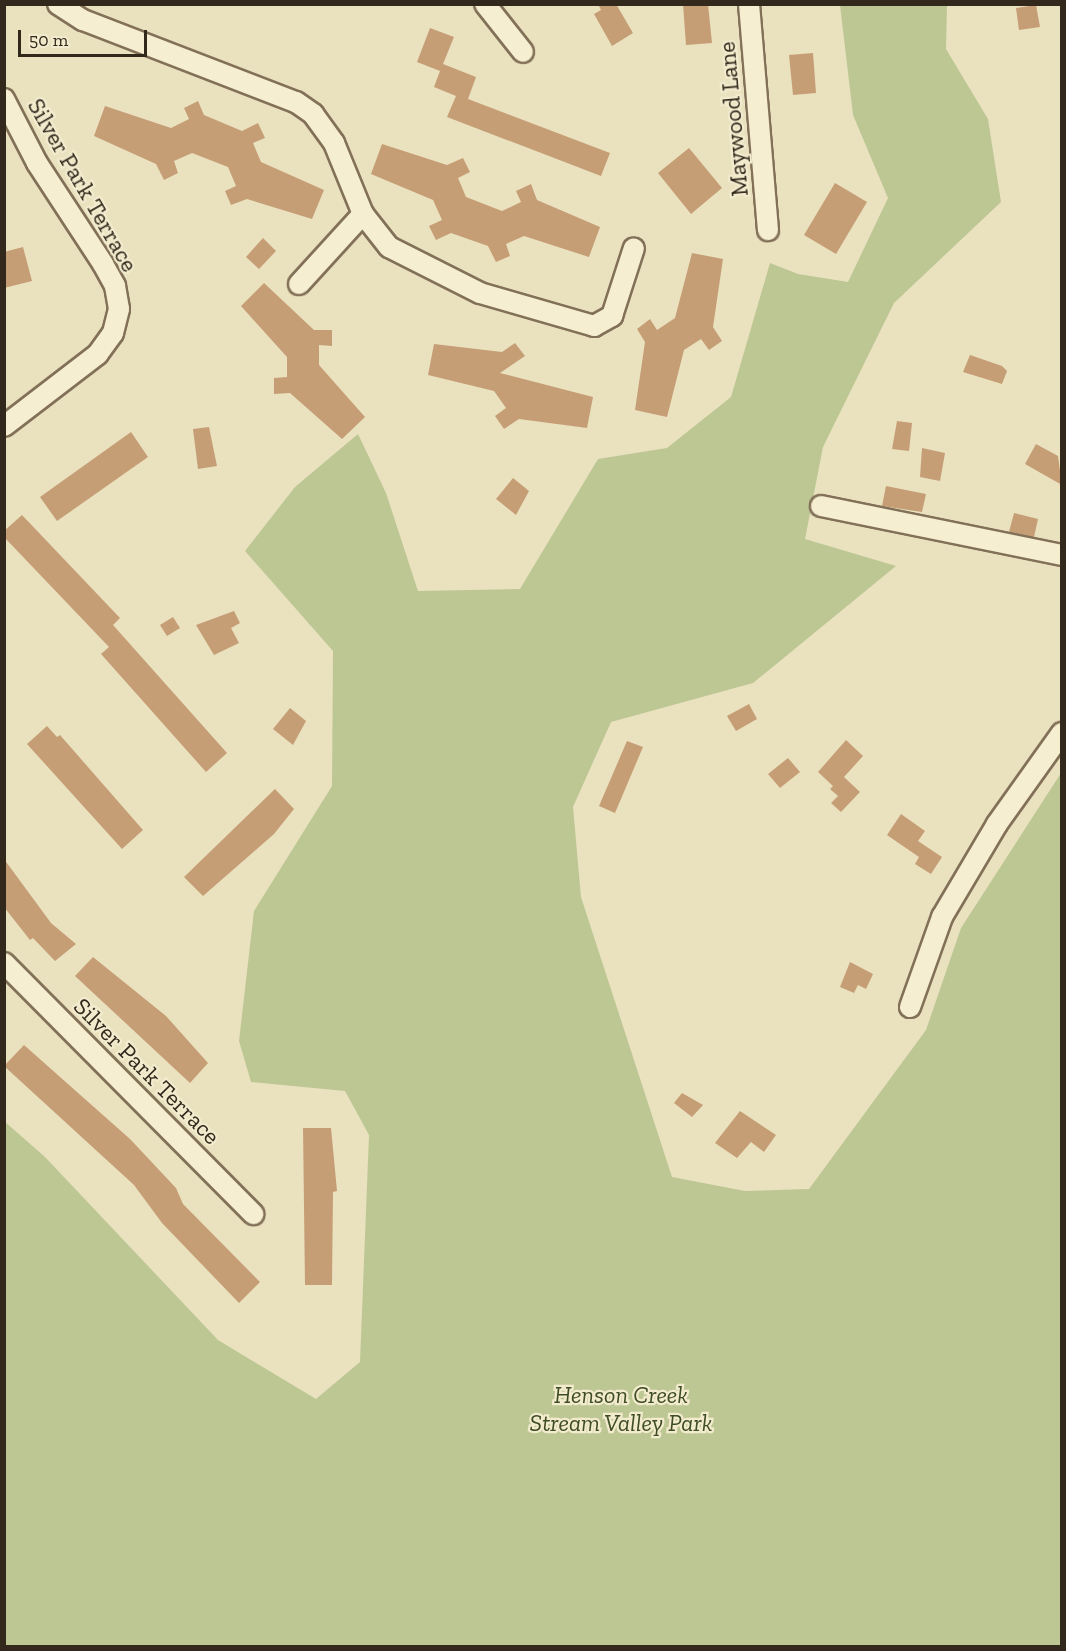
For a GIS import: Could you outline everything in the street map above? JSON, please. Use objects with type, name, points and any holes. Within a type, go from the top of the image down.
[{"type":"street","points":[[58,4],[83,20],[304,108],[334,143],[363,214],[389,247],[442,277],[540,313],[594,326],[612,316],[634,248]]},
{"type":"street","points":[[485,4],[524,52]]},
{"type":"street","name":"Maywood Lane","points":[[749,4],[768,230]]},
{"type":"street","name":"Silver Park Terrace","points":[[4,99],[37,163],[103,264],[115,286],[119,309],[113,333],[98,354],[4,426]]},
{"type":"street","points":[[299,284],[363,214]]},
{"type":"street","points":[[821,506],[1062,555]]},
{"type":"street","points":[[910,1007],[942,917],[997,825],[1062,733]]},
{"type":"street","name":"Silver Park Terrace","points":[[4,963],[253,1214]]},
{"type":"green space","name":"Henson Creek Stream Valley Park","points":[[840,5],[947,5],[946,49],[988,119],[1001,202],[894,303],[823,447],[805,539],[896,566],[753,683],[611,722],[573,807],[581,897],[672,1177],[745,1191],[809,1189],[926,1030],[961,928],[1061,773],[1061,1646],[5,1646],[4,1121],[45,1157],[218,1340],[316,1399],[360,1362],[369,1135],[345,1091],[251,1082],[239,1041],[254,911],[332,786],[333,651],[245,551],[295,487],[358,434],[386,493],[418,591],[520,589],[598,459],[667,448],[731,397],[770,263],[798,274],[848,282],[888,198],[853,115]]},
{"type":"building","points":[[598,4],[616,4],[633,33],[612,46],[594,14],[601,10]]},
{"type":"building","points":[[683,4],[708,4],[712,43],[686,45]]},
{"type":"building","points":[[1036,5],[1040,27],[1019,30],[1016,8]]},
{"type":"building","points":[[430,28],[454,37],[443,64],[476,77],[468,99],[610,153],[601,176],[447,117],[456,96],[434,87],[440,71],[417,62]]},
{"type":"building","points":[[813,53],[816,93],[793,95],[789,55]]},
{"type":"building","points":[[198,101],[204,115],[242,131],[258,123],[265,138],[253,143],[261,162],[324,190],[312,219],[247,199],[231,205],[225,191],[236,186],[228,167],[192,153],[174,161],[178,173],[164,180],[156,164],[94,136],[105,106],[171,128],[189,119],[184,108]]},
{"type":"building","points":[[382,144],[447,165],[463,158],[470,172],[458,178],[466,197],[502,211],[521,202],[516,191],[531,184],[537,200],[600,227],[589,257],[524,236],[506,244],[510,256],[496,262],[488,246],[451,233],[436,240],[429,226],[442,220],[433,200],[371,174]]},
{"type":"building","points":[[689,148],[722,188],[691,214],[658,173]]},
{"type":"building","points":[[835,183],[867,202],[836,254],[804,235]]},
{"type":"building","points":[[263,238],[276,251],[259,269],[246,257]]},
{"type":"building","points":[[23,247],[32,281],[4,288],[4,252]]},
{"type":"building","points":[[692,253],[723,259],[713,327],[722,341],[709,350],[701,339],[684,350],[667,417],[635,410],[645,342],[637,329],[650,319],[657,330],[675,318]]},
{"type":"building","points":[[264,283],[314,330],[332,330],[332,346],[319,345],[319,365],[365,417],[342,439],[290,393],[274,394],[274,378],[287,377],[287,357],[241,306]]},
{"type":"building","points":[[515,343],[525,356],[500,373],[593,397],[587,428],[519,419],[504,429],[495,416],[506,408],[494,391],[428,375],[434,344],[502,352]]},
{"type":"building","points":[[970,355],[1002,366],[1007,371],[1002,384],[963,372]]},
{"type":"building","points":[[897,421],[912,423],[909,451],[892,449]]},
{"type":"building","points":[[209,427],[217,466],[198,469],[193,429]]},
{"type":"building","points":[[131,432],[148,457],[57,521],[40,497]]},
{"type":"building","points":[[1036,444],[1058,456],[1062,485],[1025,464]]},
{"type":"building","points":[[922,448],[945,453],[940,481],[920,477]]},
{"type":"building","points":[[513,478],[529,491],[516,515],[496,499]]},
{"type":"building","points":[[886,486],[926,494],[922,512],[882,506]]},
{"type":"building","points":[[1014,513],[1038,519],[1034,537],[1009,532]]},
{"type":"building","points":[[22,515],[120,618],[113,625],[227,753],[206,772],[101,654],[109,647],[4,537],[4,531]]},
{"type":"building","points":[[234,611],[240,623],[231,628],[239,643],[214,655],[196,625]]},
{"type":"building","points":[[173,617],[180,628],[167,636],[160,625]]},
{"type":"building","points":[[749,704],[757,719],[736,731],[727,716]]},
{"type":"building","points":[[290,708],[306,721],[293,745],[273,729]]},
{"type":"building","points":[[47,726],[57,737],[60,735],[143,830],[122,849],[27,744]]},
{"type":"building","points":[[846,740],[863,756],[844,777],[860,792],[841,812],[831,803],[838,796],[830,789],[833,786],[818,772]]},
{"type":"building","points":[[627,741],[643,747],[615,813],[599,806]]},
{"type":"building","points":[[788,758],[800,772],[780,788],[768,774]]},
{"type":"building","points":[[275,789],[294,809],[274,834],[203,896],[184,877]]},
{"type":"building","points":[[901,814],[925,831],[918,841],[942,857],[931,874],[915,864],[919,857],[887,835]]},
{"type":"building","points":[[4,859],[51,923],[76,944],[55,961],[33,938],[30,940],[4,907]]},
{"type":"building","points":[[93,957],[166,1016],[208,1063],[190,1083],[75,976]]},
{"type":"building","points":[[850,962],[873,974],[866,989],[858,985],[854,993],[840,987]]},
{"type":"building","points":[[24,1045],[130,1139],[176,1188],[183,1204],[260,1282],[239,1303],[162,1223],[134,1185],[4,1066]]},
{"type":"building","points":[[682,1093],[703,1105],[692,1117],[674,1103]]},
{"type":"building","points":[[740,1111],[776,1135],[764,1152],[751,1142],[737,1158],[715,1143]]},
{"type":"building","points":[[303,1128],[331,1128],[337,1191],[333,1192],[332,1285],[305,1285]]}]
